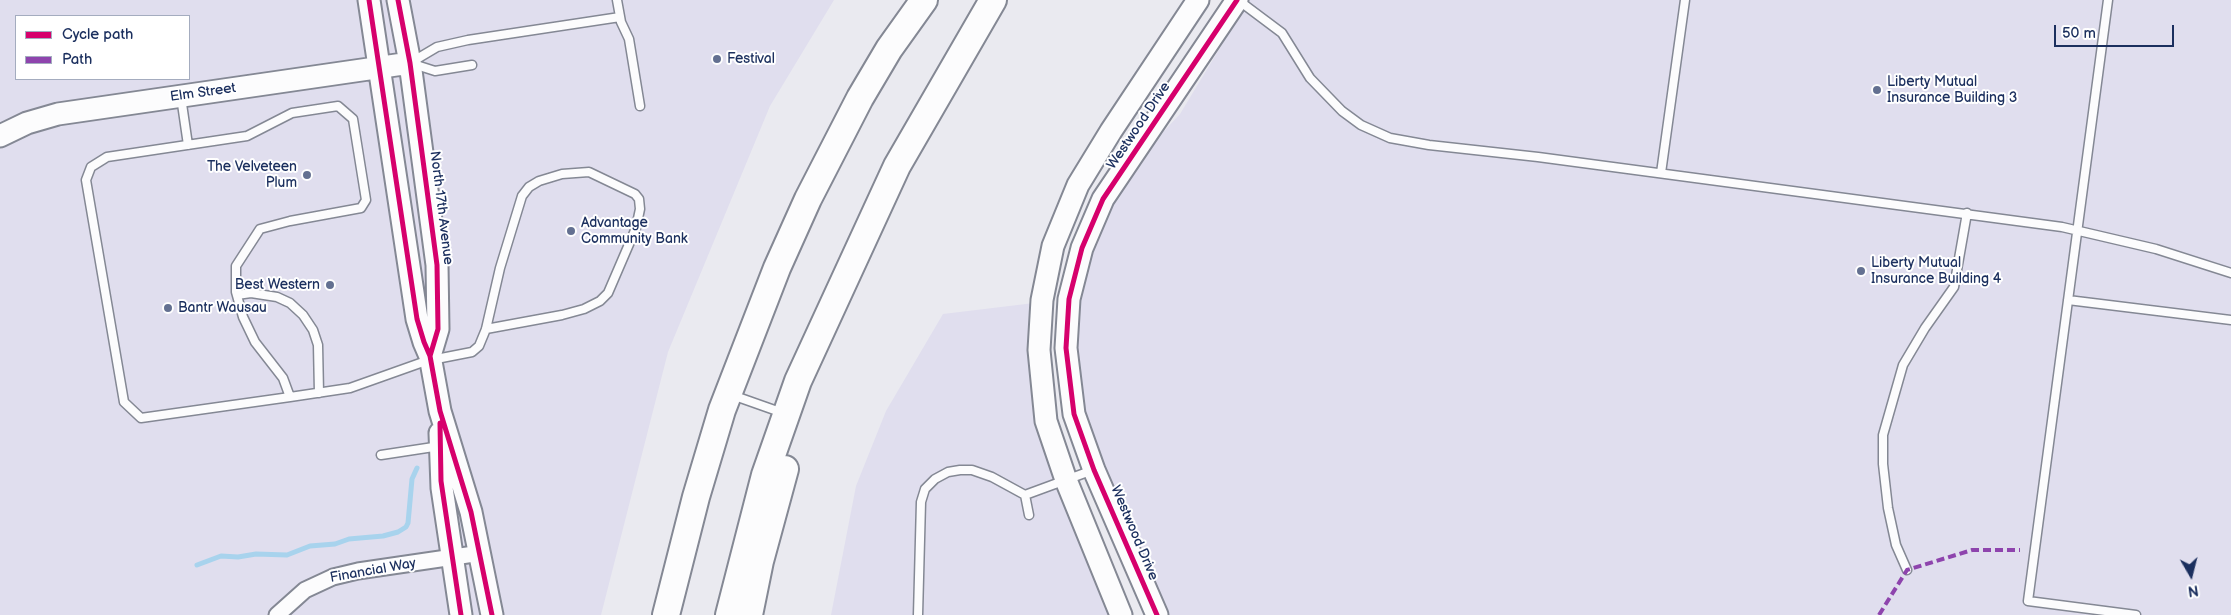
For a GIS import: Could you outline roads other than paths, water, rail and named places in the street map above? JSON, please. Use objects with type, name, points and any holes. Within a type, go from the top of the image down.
[{"type":"highway","points":[[881,62],[896,22],[908,0]]},
{"type":"highway","points":[[666,615],[696,497],[728,393],[774,276],[802,211],[852,112],[881,62],[924,0]]},
{"type":"highway","points":[[729,615],[755,508],[785,414],[897,166],[993,0]]},
{"type":"highway","points":[[957,61],[1003,0]]},
{"type":"highway","points":[[749,615],[760,561],[821,331]]},
{"type":"street","name":"North 17th Avenue","points":[[369,0],[381,68],[413,297],[420,333],[431,358],[440,411],[466,493],[481,553],[492,615]]},
{"type":"street","name":"North 17th Avenue","points":[[398,0],[410,63],[437,266],[438,328],[431,358]]},
{"type":"street","name":"Westwood Drive","points":[[1121,615],[1066,480],[1046,421],[1040,366],[1042,300],[1053,246],[1065,213],[1084,173],[1198,0]]},
{"type":"street","name":"Westwood Drive","points":[[1156,615],[1094,470],[1074,414],[1068,378],[1066,324],[1076,268],[1088,230],[1103,198],[1238,0]]},
{"type":"street","name":"Elm Street","points":[[0,136],[27,123],[58,114],[410,63]]},
{"type":"street","name":"North 17th Avenue","points":[[440,411],[442,488],[460,615]]},
{"type":"street","name":"Financial Way","points":[[278,615],[305,590],[333,577],[358,571],[481,553]]},
{"type":"lane","points":[[617,0],[620,17],[629,39],[640,106]]},
{"type":"lane","points":[[1238,0],[1282,33],[1310,78],[1327,98],[1352,119],[1376,132],[1409,142],[1661,173],[2077,230],[2156,249],[2231,273]]},
{"type":"lane","points":[[1661,173],[1685,0]]},
{"type":"lane","points":[[2108,0],[2028,601],[2136,615]]},
{"type":"lane","points":[[410,63],[430,50],[468,40],[620,17]]},
{"type":"lane","points":[[410,63],[435,71],[472,65]]},
{"type":"lane","points":[[181,96],[188,144]]},
{"type":"lane","points":[[290,397],[284,378],[250,334],[237,295],[236,266],[260,229],[290,221],[361,208],[366,200],[353,119],[338,106],[292,113],[246,136],[106,156],[91,167],[86,180],[124,402],[141,418],[319,393],[358,386],[431,358],[472,352],[479,346],[486,329],[500,268],[522,196],[529,187],[539,181],[562,174],[589,172],[639,198],[640,210],[636,228],[608,293],[600,301],[584,309],[562,315],[486,329]]},
{"type":"lane","points":[[1907,570],[1896,545],[1888,508],[1883,464],[1883,435],[1903,365],[1916,341],[1954,287],[1967,214]]},
{"type":"lane","points":[[237,295],[251,293],[277,298],[290,303],[303,315],[313,330],[318,345],[319,393]]},
{"type":"lane","points":[[2068,300],[2231,320]]},
{"type":"lane","points":[[728,393],[785,414]]},
{"type":"lane","points":[[381,455],[440,446]]},
{"type":"lane","points":[[918,615],[921,502],[923,492],[928,485],[942,474],[966,470],[992,477],[1025,495],[1094,470]]},
{"type":"lane","points":[[1025,495],[1029,515]]},
{"type":"waterway","points":[[197,565],[221,556],[287,555],[310,546],[335,544],[349,539],[383,536],[398,532],[406,527],[408,523],[412,479],[417,468]]},
{"type":"place","name":"Festival","points":[[717,59]]},
{"type":"place","name":"Liberty Mutual Insurance Building 3","points":[[1877,90]]},
{"type":"place","name":"The Velveteen Plum","points":[[307,175]]},
{"type":"place","name":"Advantage Community Bank","points":[[571,231]]},
{"type":"place","name":"Liberty Mutual Insurance Building 4","points":[[1861,271]]},
{"type":"place","name":"Best Western","points":[[330,285]]},
{"type":"place","name":"Bantr Wausau","points":[[168,308]]}]
